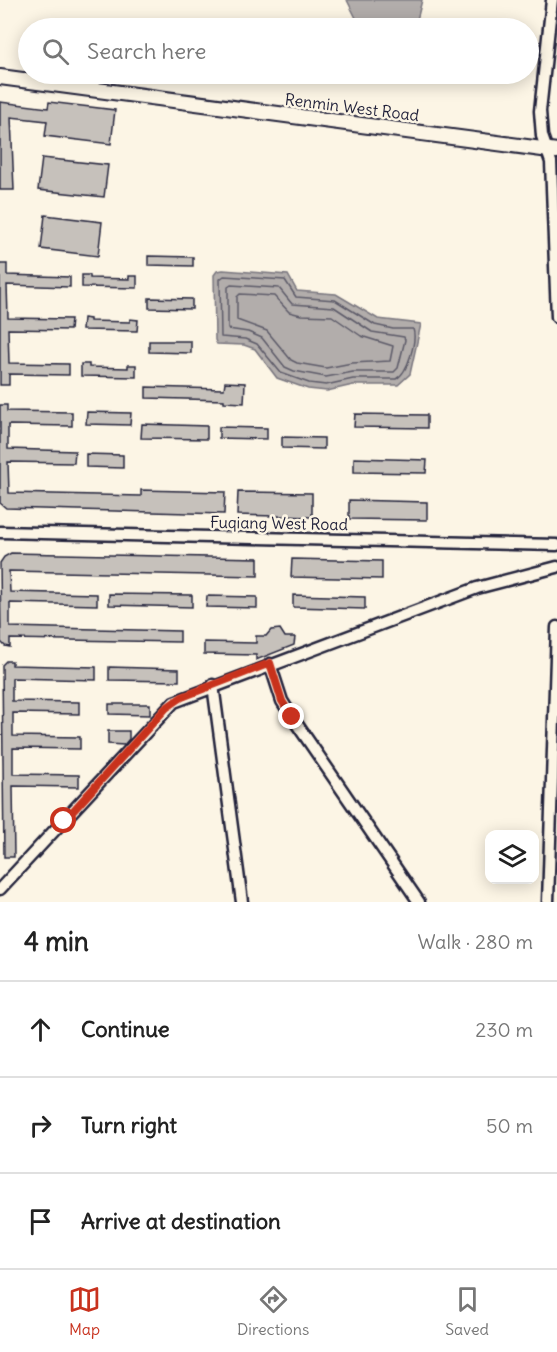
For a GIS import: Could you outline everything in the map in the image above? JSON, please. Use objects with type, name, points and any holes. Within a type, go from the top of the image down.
[{"type":"main road","name":"Renmin West Road","points":[[0,77],[18,79]]},
{"type":"main road","name":"Renmin West Road","points":[[53,84],[552,150]]},
{"type":"street","points":[[552,0],[540,125],[552,150],[550,162],[555,216],[557,316]]},
{"type":"street","name":"Fuqiang West Road","points":[[0,532],[557,545]]},
{"type":"street","points":[[0,889],[166,708],[182,697],[477,588],[557,567]]},
{"type":"street","points":[[548,902],[557,627]]},
{"type":"street","points":[[270,663],[287,709],[419,902]]},
{"type":"street","points":[[213,685],[242,902]]},
{"type":"water","points":[[347,0],[422,0],[418,18],[356,18]]},
{"type":"water","points":[[217,271],[288,275],[297,291],[336,294],[378,319],[421,324],[410,374],[398,385],[353,385],[327,391],[308,389],[277,378],[255,349],[244,345],[217,344],[215,340],[214,275]]},
{"type":"building","points":[[0,102],[48,108],[49,102],[115,110],[111,144],[45,136],[47,121],[11,117],[14,190],[0,190]]},
{"type":"building","points":[[42,158],[108,165],[104,197],[38,190]]},
{"type":"building","points":[[45,215],[102,222],[98,256],[41,249]]},
{"type":"building","points":[[148,256],[193,257],[193,266],[148,265]]},
{"type":"building","points":[[0,264],[7,264],[7,275],[70,277],[70,287],[7,285],[8,318],[71,319],[70,330],[8,329],[9,363],[69,364],[69,375],[9,374],[9,385],[0,385]]},
{"type":"building","points":[[82,275],[90,275],[90,278],[129,279],[129,276],[137,276],[137,288],[82,287]]},
{"type":"building","points":[[149,298],[192,299],[192,309],[149,308]]},
{"type":"building","points":[[83,318],[90,319],[90,321],[130,322],[130,319],[138,320],[137,331],[82,330]]},
{"type":"building","points":[[149,341],[191,341],[191,353],[149,352]]},
{"type":"building","points":[[81,364],[89,364],[89,367],[128,368],[128,365],[136,365],[136,377],[81,376]]},
{"type":"building","points":[[225,382],[245,383],[244,403],[224,402],[224,400],[146,398],[146,387],[224,389]]},
{"type":"building","points":[[0,405],[7,405],[7,411],[72,412],[72,426],[8,425],[8,449],[75,451],[74,463],[8,462],[9,493],[141,496],[141,490],[225,492],[224,514],[6,508],[0,503]]},
{"type":"building","points":[[87,412],[131,413],[130,425],[86,424]]},
{"type":"building","points":[[355,414],[427,415],[427,428],[354,427]]},
{"type":"building","points":[[142,424],[207,426],[207,439],[141,438]]},
{"type":"building","points":[[219,427],[267,428],[267,439],[219,438]]},
{"type":"building","points":[[282,437],[324,438],[324,449],[282,448]]},
{"type":"building","points":[[86,454],[123,455],[123,468],[86,467]]},
{"type":"building","points":[[354,458],[427,460],[426,473],[354,472]]},
{"type":"building","points":[[238,492],[312,493],[312,517],[237,515]]},
{"type":"building","points":[[349,500],[427,502],[427,520],[349,519]]},
{"type":"building","points":[[11,553],[258,558],[258,576],[9,571],[10,592],[97,594],[97,605],[10,603],[10,627],[180,631],[180,642],[10,639],[10,647],[1,642],[0,563]]},
{"type":"building","points":[[292,559],[382,561],[382,579],[291,577]]},
{"type":"building","points":[[109,594],[192,595],[192,607],[109,605]]},
{"type":"building","points":[[293,595],[365,597],[365,609],[293,607]]},
{"type":"building","points":[[207,596],[257,597],[257,608],[206,607]]},
{"type":"building","points":[[280,629],[285,637],[295,637],[294,645],[256,660],[256,655],[204,654],[204,642],[256,643],[256,636],[266,636],[271,630]]},
{"type":"building","points":[[6,661],[12,661],[12,665],[96,667],[96,680],[12,678],[12,701],[79,702],[79,714],[13,713],[13,736],[80,737],[80,749],[13,748],[13,774],[79,775],[79,787],[13,786],[14,857],[4,857],[2,665]]},
{"type":"building","points":[[109,667],[179,669],[179,681],[109,680]]},
{"type":"building","points":[[109,704],[150,704],[150,715],[109,714]]},
{"type":"building","points":[[108,731],[129,731],[129,739],[124,745],[108,744]]},
{"type":"route","points":[[64,821],[166,708],[182,697],[270,663],[282,701],[292,717]]}]
